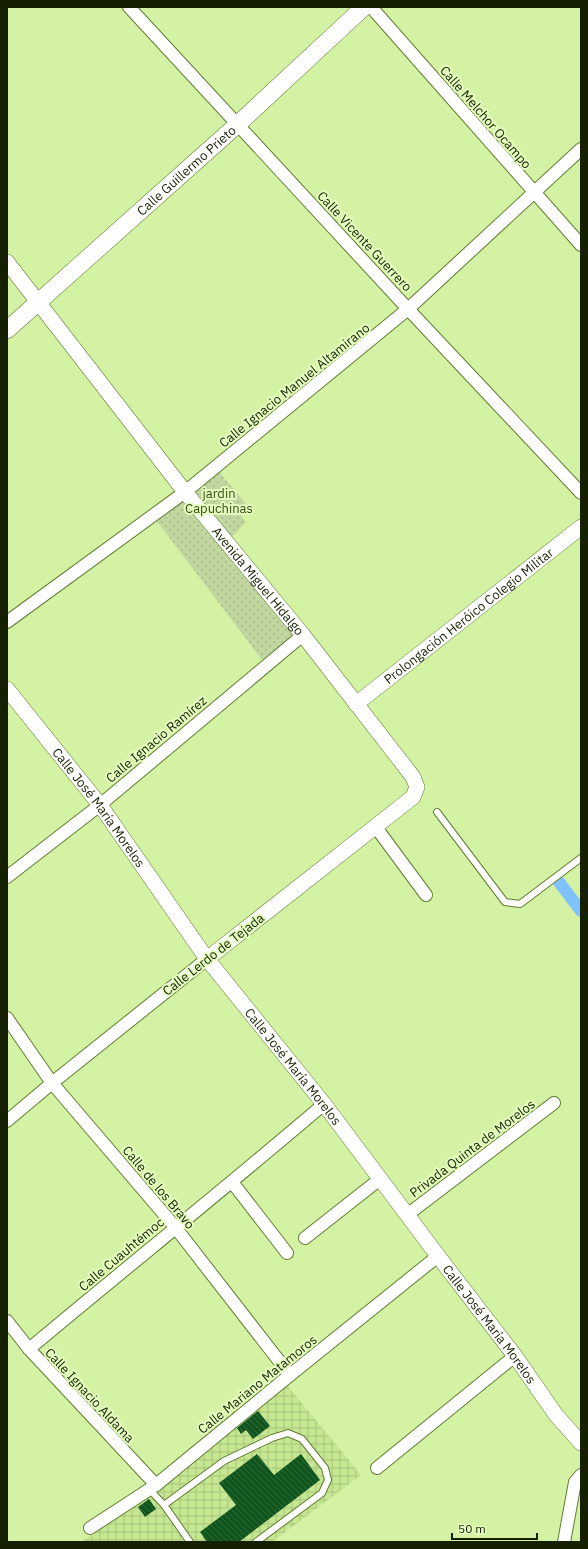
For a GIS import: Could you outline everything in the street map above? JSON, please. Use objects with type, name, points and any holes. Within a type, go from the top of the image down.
[{"type":"main road","name":"Calle Guillermo Prieto","points":[[7,330],[238,124],[364,7]]},
{"type":"street","name":"Calle Vicente Guerrero","points":[[129,7],[408,309],[581,493]]},
{"type":"street","name":"Calle Melchor Ocampo","points":[[371,7],[581,245]]},
{"type":"street","name":"Calle Ignacio Manuel Altamirano","points":[[7,622],[186,492],[408,309],[581,149]]},
{"type":"street","name":"Avenida Miguel Hidalgo","points":[[7,262],[186,492],[303,635],[413,777],[417,787]]},
{"type":"street","name":"Prolongación Heróico Colegio Militar","points":[[356,704],[581,527]]},
{"type":"street","name":"Calle Ignacio Ramírez","points":[[7,877],[100,805],[303,635]]},
{"type":"street","name":"Calle José María Morelos","points":[[7,689],[100,805],[207,959],[324,1104],[515,1356],[556,1415],[581,1443]]},
{"type":"street","name":"Calle Lerdo de Tejada","points":[[7,1121],[52,1083],[207,959],[413,797],[417,787]]},
{"type":"street","points":[[375,826],[426,895]]},
{"type":"street","name":"Calle de los Bravo","points":[[7,1018],[52,1083],[176,1227],[290,1375]]},
{"type":"street","name":"Privada Quinta de Morelos","points":[[407,1215],[554,1103]]},
{"type":"street","name":"Calle Cuauhtémoc","points":[[29,1349],[232,1182],[324,1104]]},
{"type":"street","points":[[305,1238],[380,1179]]},
{"type":"street","points":[[232,1182],[287,1253]]},
{"type":"street","name":"Calle Mariano Matamoros","points":[[90,1528],[153,1487],[438,1256]]},
{"type":"street","name":"Calle Ignacio Aldama","points":[[7,1321],[29,1349],[153,1487]]},
{"type":"street","points":[[377,1468],[515,1356]]},
{"type":"street","points":[[564,1542],[575,1482],[581,1475]]},
{"type":"lane","points":[[437,812],[505,902],[520,904],[581,858]]},
{"type":"lane","points":[[164,1505],[224,1461],[272,1438],[288,1433],[302,1439],[325,1468],[328,1480],[322,1493],[256,1542]]},
{"type":"lane","points":[[153,1487],[190,1542]]},
{"type":"shaded area","points":[[286,1384],[361,1475],[272,1542],[84,1542],[84,1540],[150,1493]]},
{"type":"green space","name":"jardin Capuchinas","points":[[218,471],[246,504],[238,512],[246,522],[227,542],[190,493]]},
{"type":"green space","points":[[184,497],[294,635],[262,660],[156,520]]},
{"type":"building","points":[[258,1411],[270,1426],[253,1439],[246,1430],[241,1434],[237,1428]]},
{"type":"building","points":[[257,1454],[274,1475],[301,1454],[320,1480],[239,1542],[207,1542],[200,1532],[236,1505],[219,1483]]},
{"type":"building","points":[[149,1499],[156,1509],[145,1517],[138,1507]]},
{"type":"waterway","points":[[559,882],[581,911]]}]
